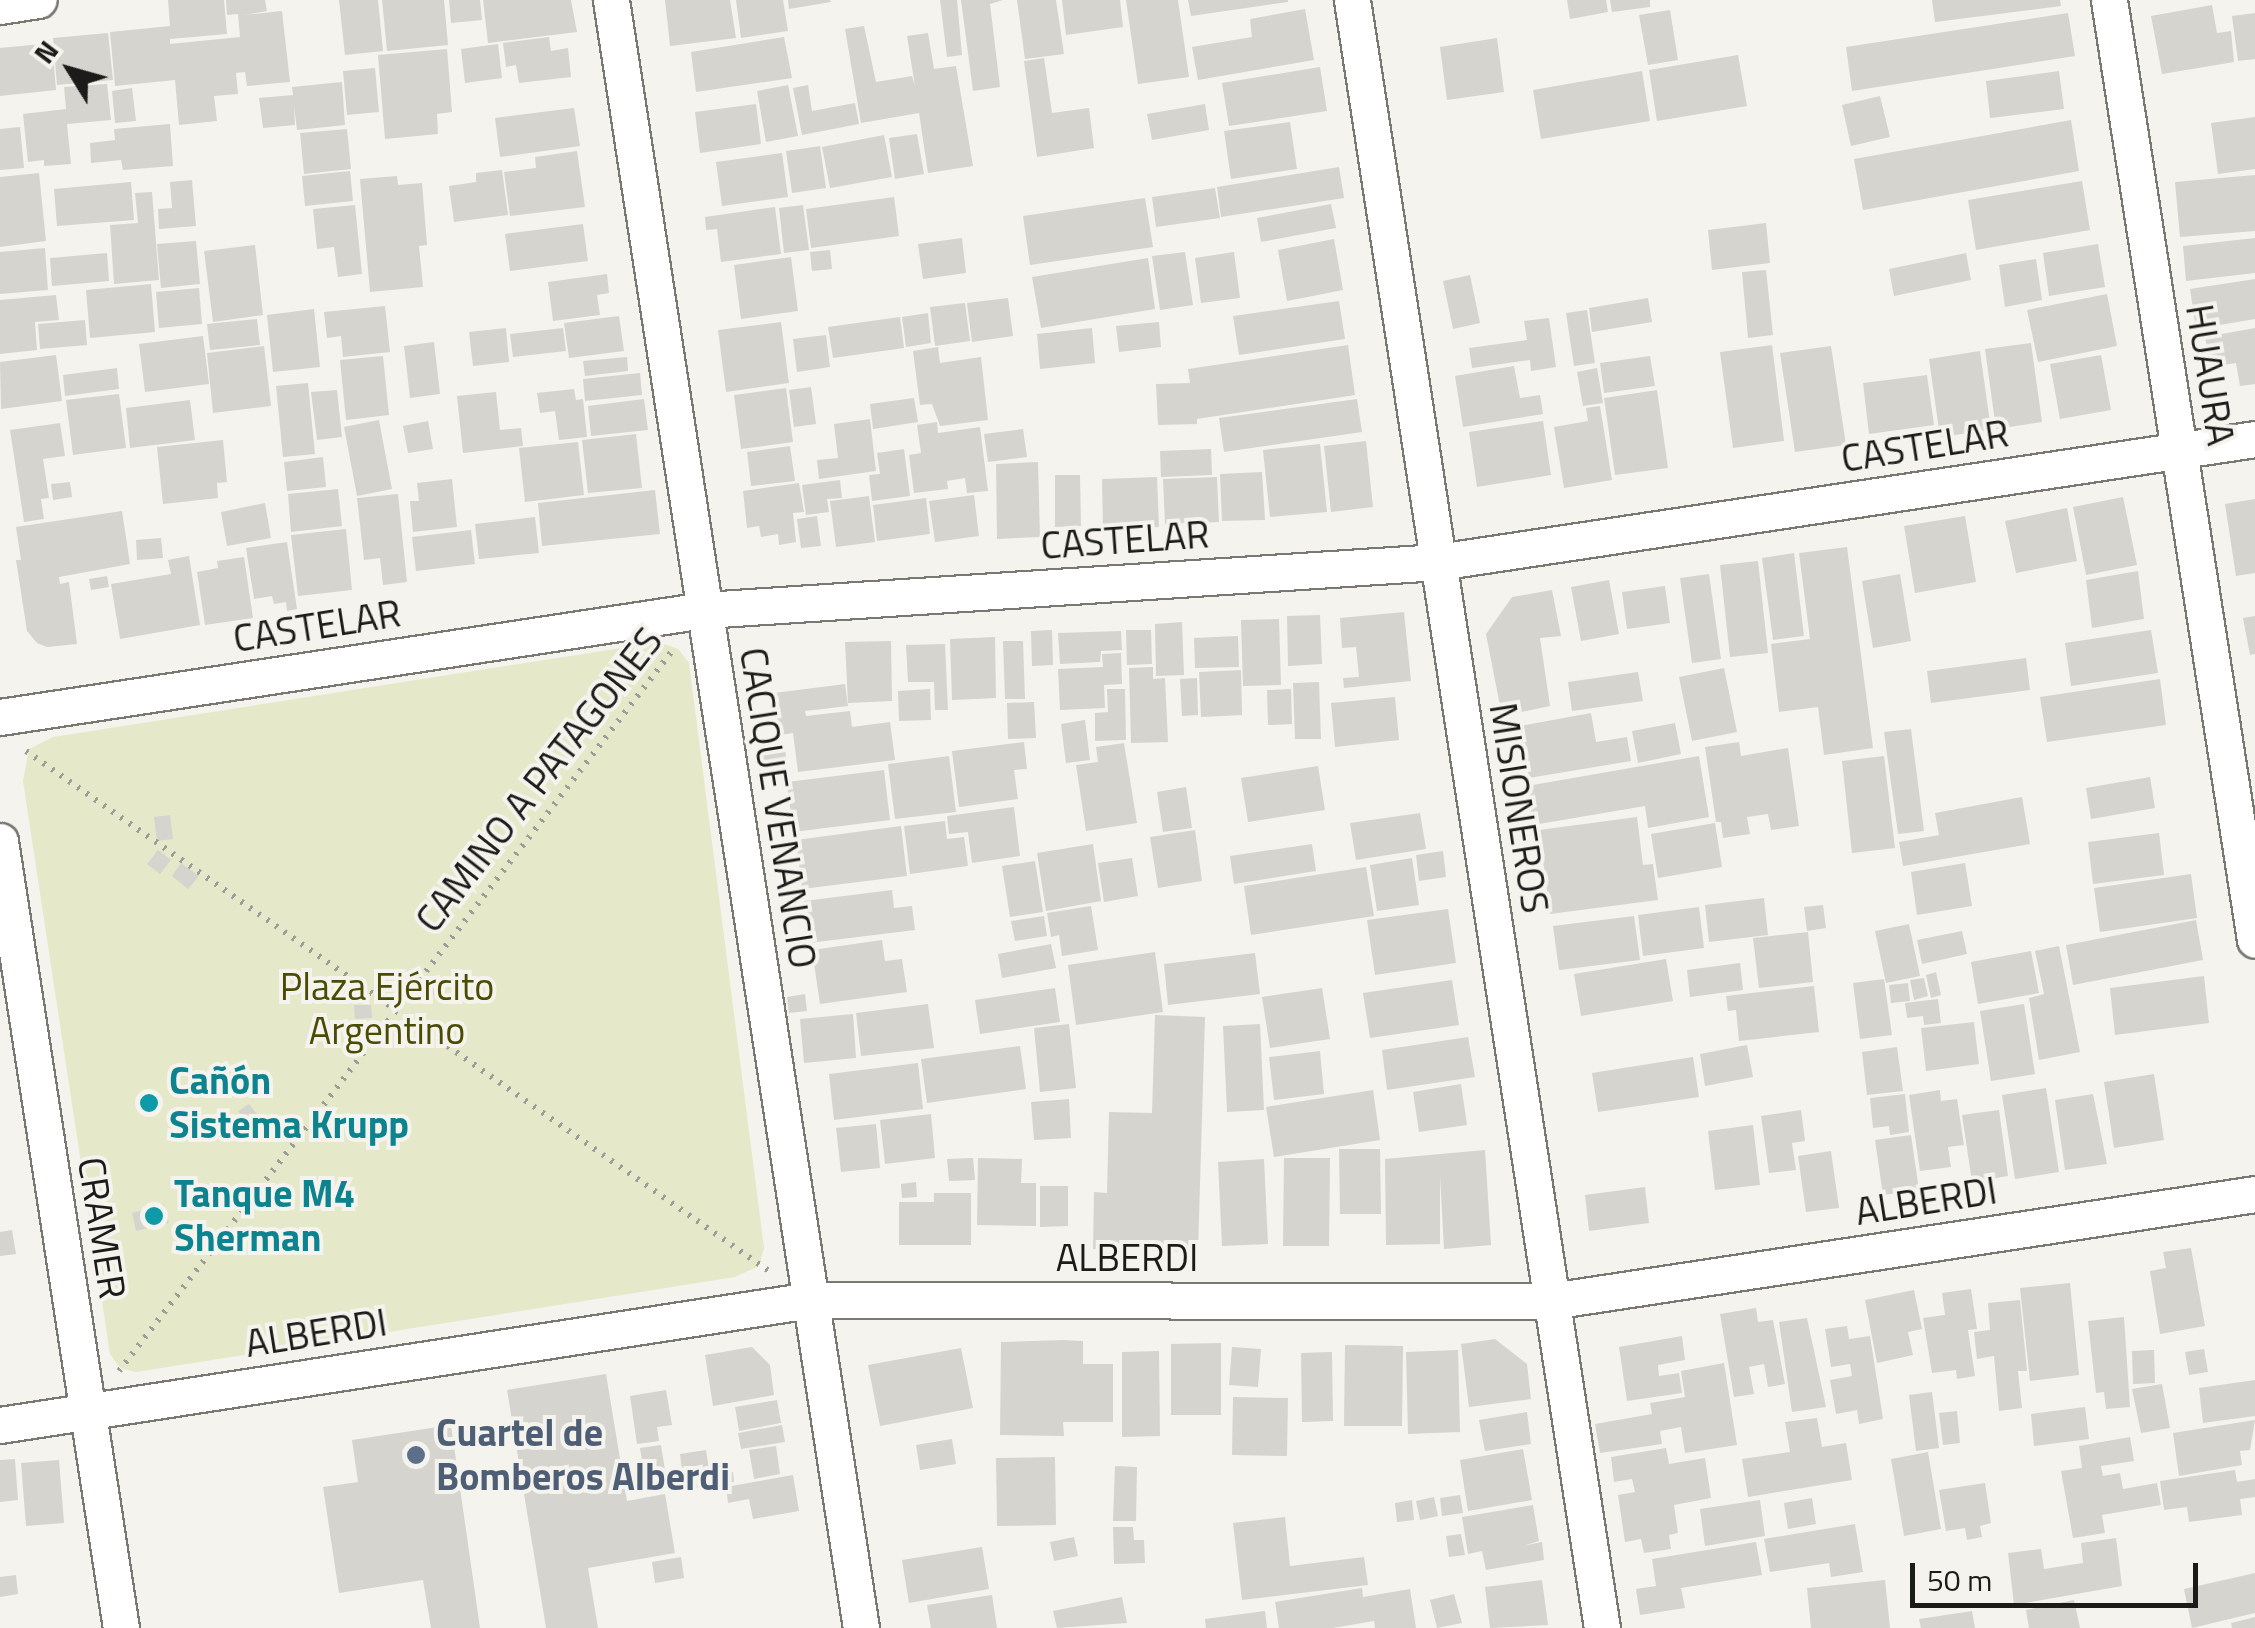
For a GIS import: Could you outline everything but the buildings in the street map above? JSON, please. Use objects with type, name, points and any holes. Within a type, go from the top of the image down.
[{"type":"street","points":[[0,6],[39,0]]},
{"type":"street","name":"CACIQUE VENANCIO","points":[[611,0],[861,1628]]},
{"type":"street","name":"MISIONEROS","points":[[1352,0],[1602,1628]]},
{"type":"street","name":"HUAURA","points":[[2109,0],[2255,940]]},
{"type":"street","name":"CASTELAR","points":[[8,731],[704,610],[1438,562],[2255,439]]},
{"type":"street","name":"CRAMER","points":[[0,841],[120,1628]]},
{"type":"street","name":"ALBERDI","points":[[0,1425],[810,1300],[1552,1301],[2255,1194]]},
{"type":"path","name":"CAMINO A PATAGONES","points":[[88,1411],[704,610]]},
{"type":"path","points":[[8,731],[396,1010],[810,1300]]},
{"type":"green space","name":"Plaza Ejército Argentino","points":[[659,642],[678,649],[689,663],[764,1248],[759,1266],[735,1277],[136,1372],[120,1368],[110,1354],[23,781],[29,749],[53,737]]},
{"type":"place","name":"Cañón Sistema Krupp","points":[[149,1103]]},
{"type":"place","name":"Tanque M4 Sherman","points":[[154,1216]]},
{"type":"place","name":"Cuartel de Bomberos Alberdi","points":[[416,1455]]}]
